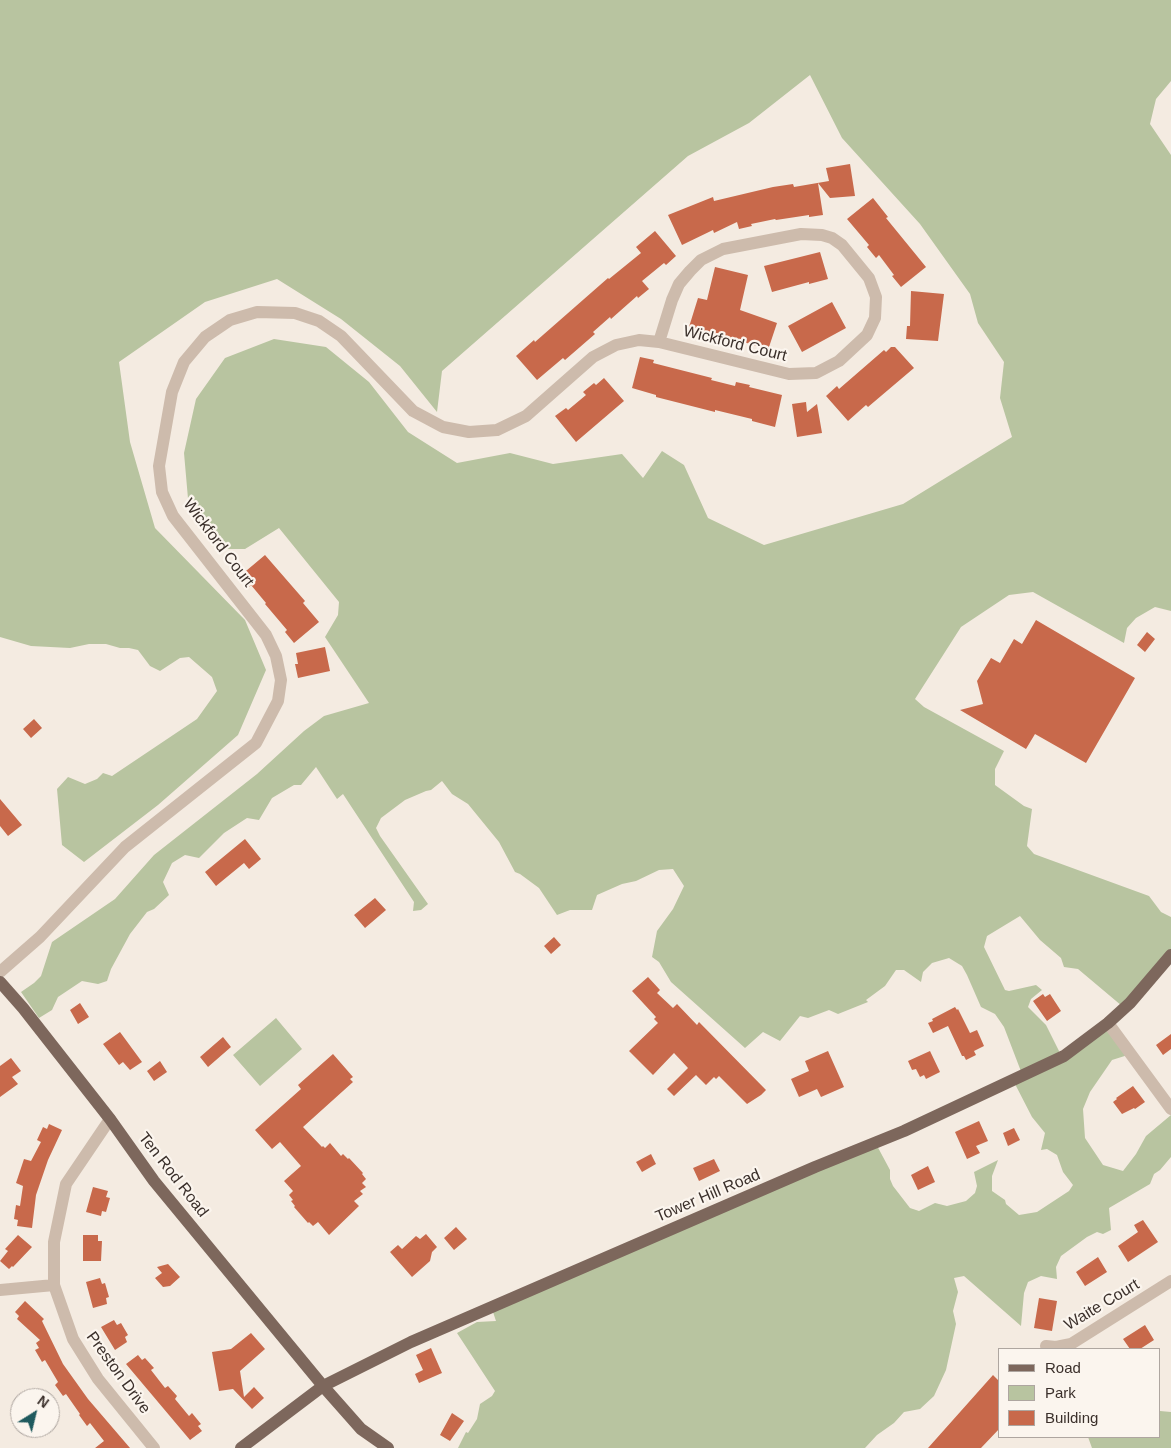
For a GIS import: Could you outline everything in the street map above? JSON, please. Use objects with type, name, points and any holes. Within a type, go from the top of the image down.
[{"type":"main road","name":"Tower Hill Road","points":[[241,1448],[323,1386],[411,1342],[815,1166],[904,1131],[1064,1056],[1108,1023],[1130,1003],[1171,955]]},
{"type":"main road","name":"Ten Rod Road","points":[[0,982],[23,1008],[110,1119],[154,1181],[323,1386],[361,1429],[388,1448]]},
{"type":"street","name":"Wickford Court","points":[[0,972],[40,937],[125,848],[256,743],[278,701],[281,680],[276,656],[266,636],[173,516],[162,492],[159,466],[172,392],[184,362],[205,336],[230,320],[257,312],[295,313],[319,321],[341,336],[413,411],[443,427],[468,432],[497,430],[526,416],[593,357],[616,345],[639,340],[659,342],[789,374],[816,373],[839,361],[867,335],[875,318],[876,297],[868,278],[842,245],[832,238],[822,235],[801,234],[723,249],[701,260],[679,284],[659,342]]},
{"type":"street","points":[[1108,1023],[1171,1109]]},
{"type":"street","name":"Preston Drive","points":[[110,1119],[66,1184],[54,1242],[54,1285],[73,1339],[98,1379],[154,1448]]},
{"type":"street","name":"Waite Court","points":[[1046,1346],[1056,1347],[1071,1344],[1171,1281]]},
{"type":"street","points":[[0,1290],[54,1285]]},
{"type":"green space","points":[[0,0],[1171,0],[1171,81],[1156,99],[1150,124],[1171,155],[1171,611],[1155,607],[1136,618],[1127,628],[1124,643],[1033,592],[1009,595],[961,627],[915,699],[924,707],[1004,751],[995,769],[995,785],[1024,806],[1032,809],[1027,846],[1034,854],[1149,896],[1161,912],[1171,917],[1171,953],[1122,1006],[1078,969],[1064,967],[1061,958],[1040,940],[1020,916],[987,936],[984,947],[1005,990],[1009,991],[1036,985],[1042,990],[1031,999],[1028,1007],[1046,1025],[1061,1055],[1108,1024],[1131,1054],[1112,1060],[1090,1092],[1083,1109],[1085,1138],[1103,1165],[1123,1171],[1136,1154],[1146,1136],[1171,1115],[1171,1157],[1154,1174],[1150,1184],[1109,1208],[1111,1230],[1103,1234],[1097,1232],[1087,1237],[1061,1256],[1056,1267],[1057,1279],[1041,1276],[1028,1282],[1024,1293],[1021,1326],[964,1276],[954,1278],[958,1292],[953,1311],[956,1324],[946,1370],[934,1396],[920,1409],[904,1412],[865,1448],[458,1448],[466,1432],[468,1433],[477,1419],[480,1404],[492,1396],[495,1391],[457,1333],[477,1322],[496,1321],[491,1306],[875,1142],[890,1170],[890,1179],[893,1186],[910,1208],[919,1211],[935,1203],[947,1206],[966,1201],[975,1193],[977,1186],[974,1172],[998,1160],[992,1176],[992,1191],[1005,1200],[1006,1204],[1019,1215],[1037,1212],[1069,1191],[1073,1185],[1063,1172],[1057,1155],[1047,1149],[1041,1150],[1045,1133],[1032,1117],[1015,1084],[1022,1074],[1004,1027],[995,1014],[981,1007],[962,966],[949,958],[932,963],[923,972],[921,982],[904,970],[896,970],[885,986],[866,1000],[868,1002],[838,1014],[829,1010],[808,1018],[800,1016],[780,1041],[763,1032],[745,1048],[671,982],[659,962],[652,957],[657,931],[673,909],[684,886],[673,869],[659,870],[636,881],[622,884],[597,895],[592,910],[570,910],[557,915],[539,888],[515,872],[499,842],[468,804],[452,794],[442,781],[431,790],[405,800],[381,818],[376,828],[428,904],[421,910],[413,911],[414,902],[343,794],[337,799],[316,767],[301,785],[294,785],[272,798],[259,820],[247,818],[224,833],[199,858],[185,855],[172,863],[163,882],[169,895],[154,909],[147,912],[130,934],[111,969],[107,981],[98,984],[82,981],[58,997],[52,1010],[39,1018],[21,992],[41,976],[52,942],[115,899],[154,855],[257,774],[304,731],[324,716],[369,703],[325,637],[338,615],[339,602],[279,528],[245,549],[223,549],[189,510],[184,453],[196,399],[225,358],[274,339],[326,347],[369,382],[408,432],[457,463],[510,453],[553,464],[622,454],[643,478],[662,451],[684,465],[708,518],[764,545],[903,504],[1012,437],[1000,398],[1004,362],[978,323],[970,294],[920,224],[842,138],[810,75],[749,123],[688,156],[442,371],[437,412],[400,366],[341,319],[277,279],[205,302],[119,362],[130,442],[155,528],[245,620],[266,670],[238,735],[158,805],[84,862],[62,845],[57,789],[68,777],[85,784],[97,779],[103,773],[112,776],[197,719],[217,691],[212,677],[189,657],[180,658],[160,671],[150,666],[138,650],[129,648],[120,648],[106,644],[89,644],[70,648],[31,646],[0,637]]},
{"type":"green space","points":[[276,1018],[302,1049],[260,1086],[233,1055]]},
{"type":"green space","points":[[1161,1411],[1171,1412],[1171,1448],[1092,1448],[1088,1438],[1161,1438]]},
{"type":"building","points":[[850,164],[855,196],[830,198],[818,183],[823,215],[775,219],[751,224],[752,226],[739,229],[737,222],[714,233],[713,230],[682,245],[668,215],[713,197],[714,201],[773,187],[793,184],[794,187],[829,181],[826,168]]},
{"type":"building","points":[[873,198],[888,217],[886,218],[926,267],[901,287],[879,255],[876,258],[867,247],[869,245],[847,219]]},
{"type":"building","points":[[655,231],[676,256],[642,281],[649,289],[638,298],[637,296],[611,319],[610,317],[593,332],[595,334],[565,360],[563,358],[537,380],[516,356],[534,340],[535,342],[608,278],[641,253],[636,247]]},
{"type":"building","points":[[820,252],[828,279],[772,292],[764,266]]},
{"type":"building","points":[[715,267],[748,275],[740,310],[777,323],[768,350],[689,327],[698,298],[707,300]]},
{"type":"building","points":[[911,291],[944,294],[938,341],[906,339],[907,326],[910,326]]},
{"type":"building","points":[[832,302],[846,328],[802,352],[788,326]]},
{"type":"building","points":[[891,347],[895,347],[914,368],[868,407],[866,405],[848,421],[826,396],[837,386],[839,389],[884,350],[886,352]]},
{"type":"building","points":[[640,357],[654,360],[653,363],[712,378],[711,380],[735,386],[736,382],[782,395],[775,427],[752,421],[752,419],[656,397],[656,395],[632,388]]},
{"type":"building","points":[[604,378],[624,401],[576,442],[555,416],[566,408],[568,410],[586,395],[583,392]]},
{"type":"building","points":[[806,402],[807,412],[817,404],[822,433],[797,437],[792,404]]},
{"type":"building","points":[[265,555],[305,601],[303,603],[319,622],[294,643],[285,632],[287,630],[266,603],[251,585],[249,587],[240,576]]},
{"type":"building","points":[[1036,620],[1135,678],[1086,763],[1035,734],[1026,749],[960,710],[983,704],[977,681],[991,658],[1000,663],[1014,639],[1022,644]]},
{"type":"building","points":[[1147,632],[1155,639],[1145,652],[1137,645]]},
{"type":"building","points":[[325,647],[330,671],[298,678],[295,664],[298,664],[296,653]]},
{"type":"building","points":[[34,719],[42,728],[31,738],[23,729]]},
{"type":"building","points":[[0,799],[22,825],[8,836],[0,826]]},
{"type":"building","points":[[245,839],[261,859],[249,869],[244,863],[216,886],[205,872]]},
{"type":"building","points":[[375,898],[386,910],[365,928],[354,915]]},
{"type":"building","points":[[554,937],[561,945],[551,954],[544,946]]},
{"type":"building","points":[[648,977],[660,990],[657,993],[673,1008],[677,1004],[697,1025],[699,1022],[766,1090],[761,1095],[747,1104],[719,1076],[716,1079],[714,1077],[706,1085],[696,1075],[674,1096],[667,1089],[688,1068],[674,1053],[653,1075],[629,1051],[658,1023],[654,1019],[656,1017],[632,991]]},
{"type":"building","points":[[1043,994],[1045,997],[1050,994],[1061,1011],[1047,1021],[1033,1001]]},
{"type":"building","points":[[80,1003],[89,1017],[78,1024],[70,1010]]},
{"type":"building","points":[[955,1007],[958,1009],[970,1033],[977,1030],[984,1046],[974,1051],[976,1055],[966,1060],[962,1056],[948,1026],[933,1033],[928,1023]]},
{"type":"building","points":[[120,1032],[142,1062],[130,1070],[123,1062],[119,1065],[103,1044]]},
{"type":"building","points":[[1171,1034],[1171,1049],[1163,1055],[1156,1045]]},
{"type":"building","points":[[223,1037],[231,1047],[208,1067],[200,1057]]},
{"type":"building","points":[[828,1051],[844,1087],[821,1097],[817,1089],[799,1097],[791,1079],[809,1071],[805,1061]]},
{"type":"building","points":[[930,1051],[940,1072],[926,1079],[924,1075],[920,1077],[916,1069],[912,1070],[908,1061]]},
{"type":"building","points":[[333,1054],[353,1077],[350,1079],[353,1082],[303,1127],[322,1147],[325,1148],[330,1143],[341,1156],[343,1154],[349,1158],[363,1173],[366,1179],[362,1183],[366,1187],[360,1191],[363,1194],[354,1201],[359,1206],[329,1235],[318,1222],[313,1226],[308,1223],[291,1201],[293,1200],[289,1195],[293,1191],[284,1181],[301,1166],[280,1142],[272,1149],[255,1130],[301,1089],[298,1085]]},
{"type":"building","points":[[11,1058],[21,1071],[12,1077],[18,1084],[0,1097],[0,1066]]},
{"type":"building","points":[[160,1061],[167,1072],[154,1081],[147,1071]]},
{"type":"building","points":[[1133,1086],[1145,1102],[1135,1109],[1122,1114],[1113,1102]]},
{"type":"building","points":[[979,1121],[988,1141],[976,1146],[980,1153],[967,1159],[955,1132]]},
{"type":"building","points":[[49,1124],[62,1130],[48,1160],[36,1195],[32,1228],[17,1226],[18,1220],[14,1219],[16,1205],[20,1206],[23,1186],[16,1183],[24,1159],[31,1161],[41,1142],[37,1140],[43,1127],[47,1129]]},
{"type":"building","points":[[1014,1128],[1020,1140],[1008,1146],[1003,1133]]},
{"type":"building","points":[[651,1154],[656,1164],[642,1172],[636,1162]]},
{"type":"building","points":[[714,1159],[720,1171],[699,1181],[693,1168]]},
{"type":"building","points":[[928,1166],[935,1182],[918,1190],[911,1175]]},
{"type":"building","points":[[93,1187],[108,1191],[106,1197],[110,1198],[106,1212],[102,1211],[101,1216],[86,1212]]},
{"type":"building","points":[[1143,1220],[1158,1242],[1128,1262],[1118,1246],[1138,1232],[1134,1225]]},
{"type":"building","points":[[456,1227],[467,1239],[454,1250],[444,1238]]},
{"type":"building","points":[[426,1234],[437,1247],[432,1252],[430,1261],[412,1277],[390,1252],[398,1245],[402,1249],[416,1236],[420,1239]]},
{"type":"building","points":[[18,1235],[32,1247],[9,1269],[0,1261],[8,1251],[5,1249]]},
{"type":"building","points":[[83,1235],[98,1235],[98,1241],[102,1241],[101,1261],[83,1261]]},
{"type":"building","points":[[1098,1257],[1107,1272],[1085,1286],[1076,1272]]},
{"type":"building","points":[[168,1264],[180,1277],[170,1286],[163,1287],[155,1278],[162,1273],[157,1267]]},
{"type":"building","points":[[100,1278],[102,1284],[105,1283],[109,1297],[106,1298],[107,1304],[93,1308],[86,1282]]},
{"type":"building","points":[[1039,1298],[1057,1301],[1052,1331],[1034,1328]]},
{"type":"building","points":[[25,1301],[44,1319],[42,1321],[63,1364],[88,1399],[130,1448],[95,1448],[104,1441],[90,1423],[87,1426],[66,1394],[63,1396],[60,1388],[55,1385],[58,1382],[45,1360],[42,1362],[35,1350],[39,1348],[36,1343],[40,1340],[17,1319],[19,1316],[15,1312]]},
{"type":"building","points":[[114,1320],[117,1325],[121,1323],[128,1335],[125,1337],[127,1342],[115,1350],[101,1327]]},
{"type":"building","points":[[1145,1325],[1154,1340],[1142,1348],[1129,1348],[1123,1339]]},
{"type":"building","points":[[251,1333],[265,1349],[240,1371],[244,1397],[254,1387],[264,1398],[252,1409],[233,1389],[219,1391],[212,1352],[231,1349]]},
{"type":"building","points":[[431,1348],[442,1373],[419,1383],[415,1374],[423,1370],[416,1355]]},
{"type":"building","points":[[138,1355],[142,1360],[145,1358],[154,1368],[151,1370],[165,1388],[168,1386],[177,1396],[175,1399],[189,1416],[192,1413],[201,1424],[198,1426],[202,1431],[190,1440],[126,1364]]},
{"type":"building","points":[[993,1375],[998,1380],[998,1430],[981,1448],[928,1448]]},
{"type":"building","points":[[452,1413],[464,1421],[450,1441],[440,1435]]}]
